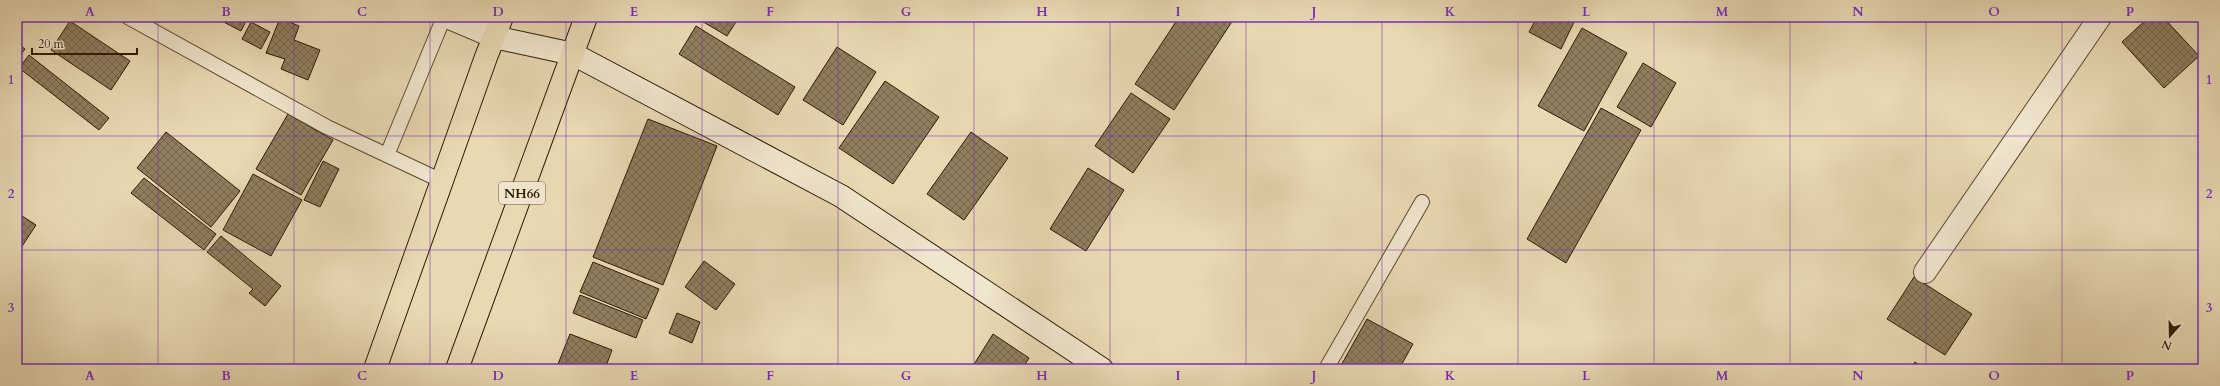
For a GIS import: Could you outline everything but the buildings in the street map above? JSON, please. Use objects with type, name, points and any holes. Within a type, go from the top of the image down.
[{"type":"highway","name":"NH66","points":[[457,369],[586,17]]},
{"type":"highway","points":[[375,369],[498,27]]},
{"type":"main road","points":[[445,17],[498,27],[573,54],[841,196],[1102,369]]},
{"type":"main road","points":[[1925,272],[2100,17]]},
{"type":"lane","points":[[128,17],[327,127],[442,181]]},
{"type":"lane","points":[[387,155],[445,17]]},
{"type":"lane","points":[[1326,369],[1422,202]]}]
